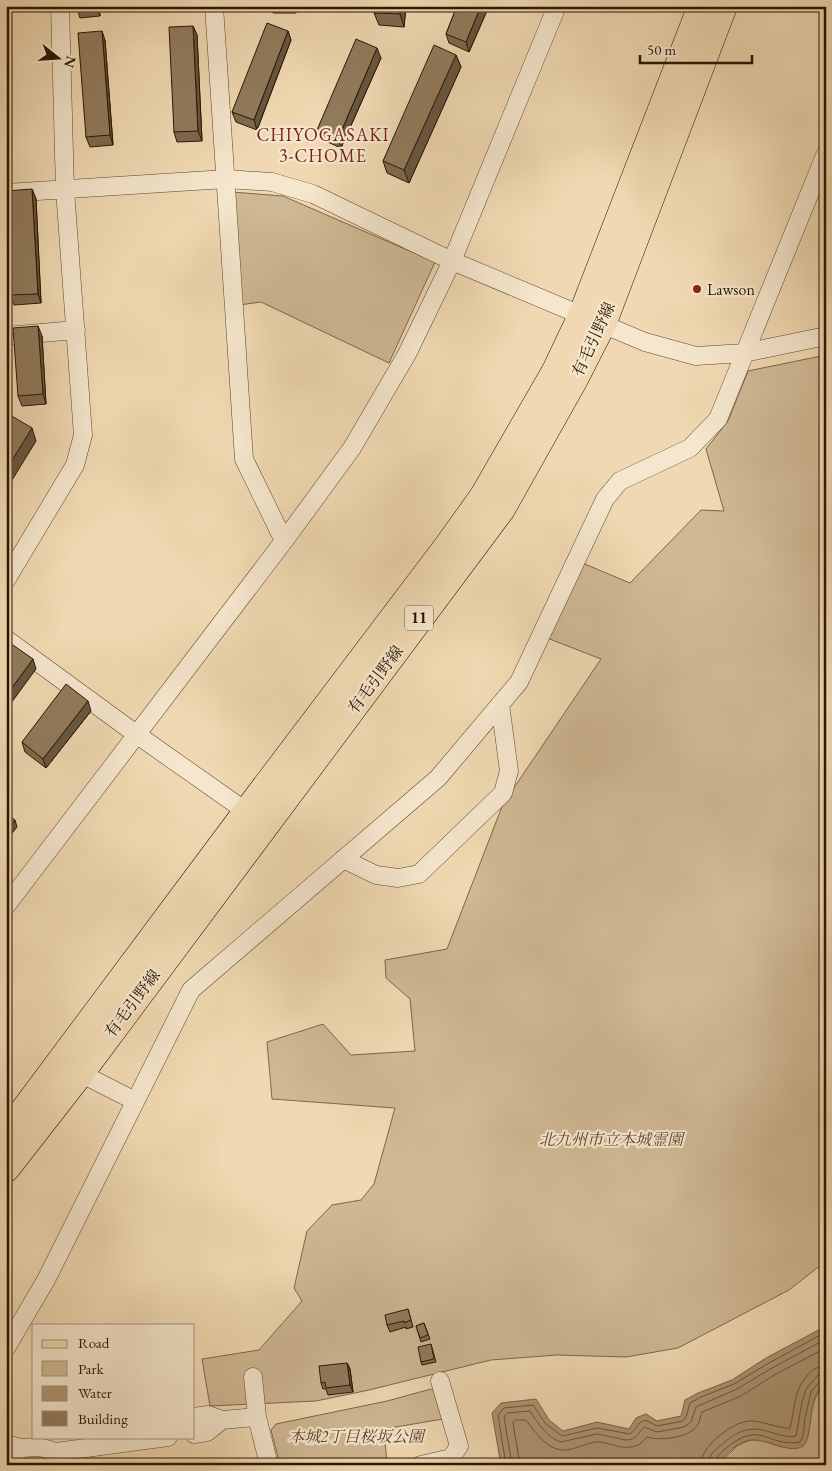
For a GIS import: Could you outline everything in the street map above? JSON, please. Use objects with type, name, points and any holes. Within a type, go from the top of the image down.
[{"type":"main road","name":"有毛引野線","points":[[592,320],[702,6]]},
{"type":"main road","name":"有毛引野線","points":[[6,1168],[71,1066],[256,818],[484,496],[556,371],[592,320],[723,6]]},
{"type":"main road","name":"有毛引野線","points":[[6,1135],[71,1066]]},
{"type":"street","points":[[6,580],[75,465],[83,435],[65,190],[60,6]]},
{"type":"street","points":[[214,6],[244,459],[284,541]]},
{"type":"street","points":[[6,906],[284,541],[352,448],[407,354],[452,261],[557,6]]},
{"type":"street","points":[[6,1348],[46,1280],[191,990],[438,778],[519,682],[605,499],[620,481],[690,448],[718,419],[826,153]]},
{"type":"street","points":[[6,193],[226,179],[272,182],[313,194],[452,261],[645,342],[696,356],[744,353],[826,336]]},
{"type":"street","points":[[6,336],[76,330]]},
{"type":"street","points":[[7,642],[256,818]]},
{"type":"street","points":[[342,859],[376,875],[398,878],[419,874],[503,793],[509,771],[500,704]]},
{"type":"street","points":[[71,1066],[135,1101]]},
{"type":"street","points":[[253,1377],[257,1417],[269,1465]]},
{"type":"street","points":[[421,1465],[451,1458],[459,1446],[440,1381]]},
{"type":"street","points":[[195,1417],[208,1415],[222,1420],[257,1417]]},
{"type":"street","points":[[195,1434],[207,1432],[222,1420]]},
{"type":"street","points":[[11,1465],[13,1446],[45,1442],[56,1452],[161,1438]]},
{"type":"green space","points":[[232,192],[283,196],[435,262],[389,363],[261,302],[239,305]]},
{"type":"green space","name":"北九州市立本城霊園","points":[[826,355],[826,1261],[789,1290],[678,1348],[626,1357],[557,1355],[491,1360],[316,1401],[210,1406],[202,1359],[259,1350],[302,1301],[294,1288],[307,1231],[332,1205],[361,1200],[374,1184],[395,1108],[272,1099],[267,1042],[323,1024],[351,1055],[415,1051],[410,999],[386,978],[385,960],[447,949],[503,804],[601,659],[547,638],[580,562],[630,583],[701,510],[724,511],[706,449],[728,421],[748,371]]},
{"type":"green space","points":[[826,1383],[826,1465],[718,1465],[737,1446],[750,1440],[761,1440],[781,1447],[808,1437],[814,1401]]},
{"type":"green space","name":"本城2丁目桜坂公園","points":[[431,1389],[435,1392],[443,1419],[384,1429],[387,1464],[280,1465],[271,1430],[276,1424],[387,1401]]},
{"type":"water","points":[[826,1326],[826,1383],[818,1391],[814,1400],[808,1437],[803,1446],[792,1449],[764,1441],[746,1441],[732,1449],[718,1465],[501,1465],[492,1413],[501,1403],[536,1399],[549,1420],[563,1431],[597,1422],[629,1429],[636,1418],[646,1414],[657,1421],[681,1416],[685,1400],[732,1380],[766,1358]]},
{"type":"building","points":[[77,6],[96,6],[96,7],[77,8]]},
{"type":"building","points":[[374,6],[400,6],[400,14],[374,13]]},
{"type":"building","points":[[457,6],[481,6],[466,42],[446,34]]},
{"type":"building","points":[[267,23],[288,31],[254,120],[232,112]]},
{"type":"building","points":[[193,26],[198,131],[174,132],[169,27]]},
{"type":"building","points":[[102,31],[110,135],[86,137],[78,33]]},
{"type":"building","points":[[356,39],[377,48],[338,139],[317,130]]},
{"type":"building","points":[[434,45],[456,55],[404,170],[383,161]]},
{"type":"building","points":[[32,189],[38,294],[10,295],[6,191]]},
{"type":"building","points":[[38,326],[43,394],[18,396],[13,328]]},
{"type":"building","points":[[10,415],[32,428],[6,470],[6,421]]},
{"type":"building","points":[[10,643],[33,659],[6,696],[6,648]]},
{"type":"building","points":[[66,684],[88,701],[43,759],[22,742]]},
{"type":"building","points":[[6,814],[15,820],[6,832]]},
{"type":"building","points":[[408,1309],[411,1320],[404,1323],[404,1321],[387,1325],[385,1315]]},
{"type":"building","points":[[424,1323],[428,1335],[420,1338],[416,1326]]},
{"type":"building","points":[[431,1344],[434,1359],[421,1362],[418,1347]]},
{"type":"building","points":[[347,1363],[350,1385],[326,1388],[325,1382],[321,1383],[319,1366]]},
{"type":"place","name":"Lawson","points":[[697,289]]},
{"type":"district","name":"CHIYOGASAKI 3-CHOME","points":[[323,145]]}]
